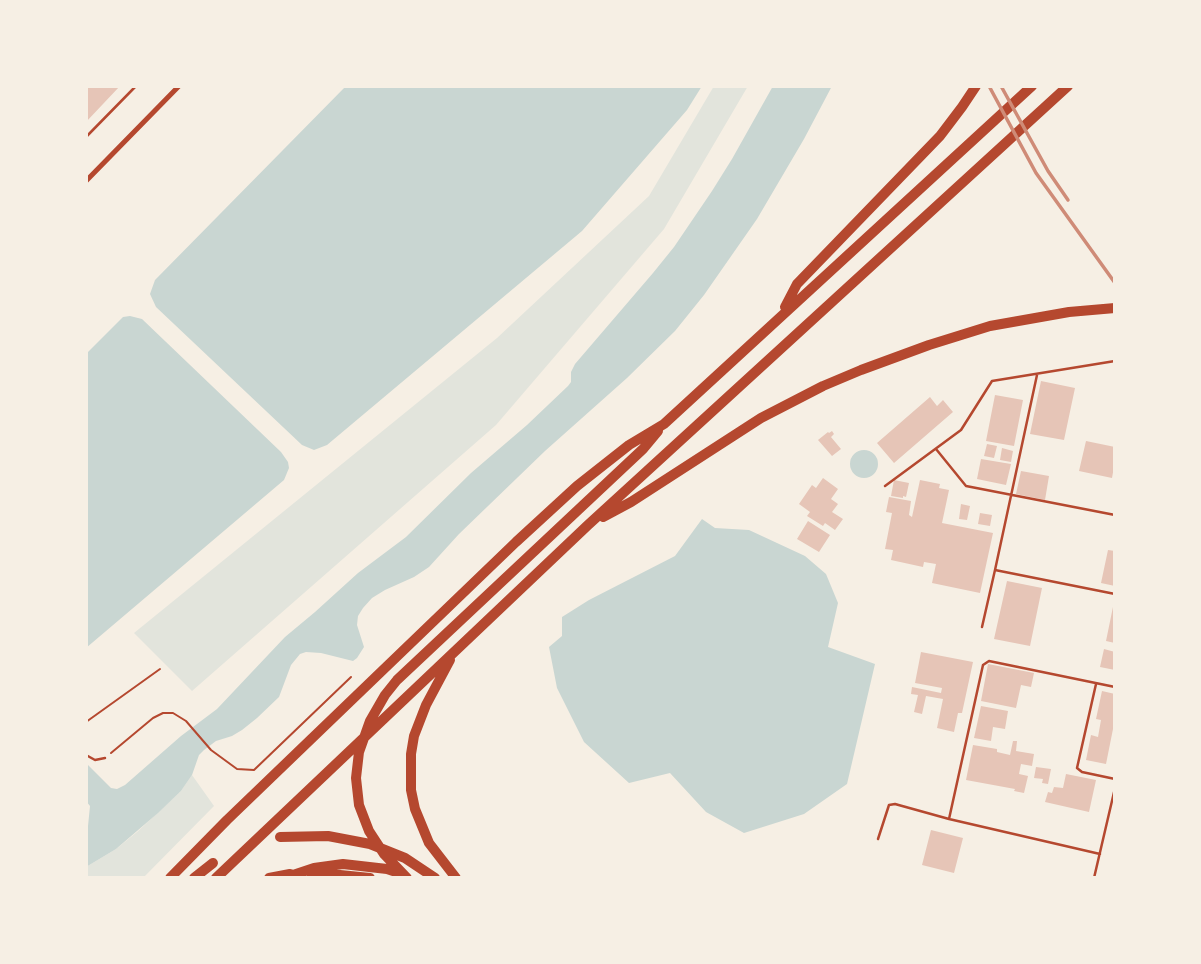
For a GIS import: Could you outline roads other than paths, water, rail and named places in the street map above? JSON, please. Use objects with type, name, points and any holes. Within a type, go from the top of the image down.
[{"type":"highway","points":[[779,318],[797,284],[940,136],[976,86]]},
{"type":"highway","points":[[407,878],[384,854],[369,831],[359,805],[356,778],[359,752],[369,721],[385,695],[397,680],[643,449],[664,424],[1032,86]]},
{"type":"highway","points":[[216,878],[588,525],[1068,86]]},
{"type":"highway","points":[[588,525],[631,502],[761,418],[861,370],[990,326],[1069,312],[1115,308]]},
{"type":"highway","points":[[170,878],[516,542],[577,486],[629,445],[664,424]]},
{"type":"highway","points":[[455,652],[419,720],[411,754],[410,781],[415,809],[425,834],[439,859],[456,878]]},
{"type":"highway","points":[[280,837],[328,836],[370,844],[405,859],[435,878]]},
{"type":"highway","points":[[194,878],[213,863]]},
{"type":"highway","points":[[284,878],[314,868],[343,864],[387,869],[414,878]]},
{"type":"highway","points":[[269,878],[315,872],[370,878]]},
{"type":"street","points":[[86,181],[178,86]]},
{"type":"lane","points":[[86,137],[135,86]]},
{"type":"lane","points":[[885,486],[961,430],[992,382],[1115,361]]},
{"type":"lane","points":[[982,627],[1038,373]]},
{"type":"lane","points":[[936,449],[965,486],[1115,514]]},
{"type":"lane","points":[[995,570],[1115,594]]},
{"type":"lane","points":[[949,819],[983,665],[989,661],[1115,687]]},
{"type":"lane","points":[[1097,683],[1077,768],[1083,772],[1115,779]]},
{"type":"lane","points":[[86,755],[95,760],[105,758]]},
{"type":"lane","points":[[1094,878],[1115,788]]},
{"type":"lane","points":[[878,839],[889,805],[895,804],[1100,854]]},
{"type":"railway","points":[[989,86],[1036,173],[1115,283]]},
{"type":"railway","points":[[1001,86],[1048,171],[1068,200]]}]
